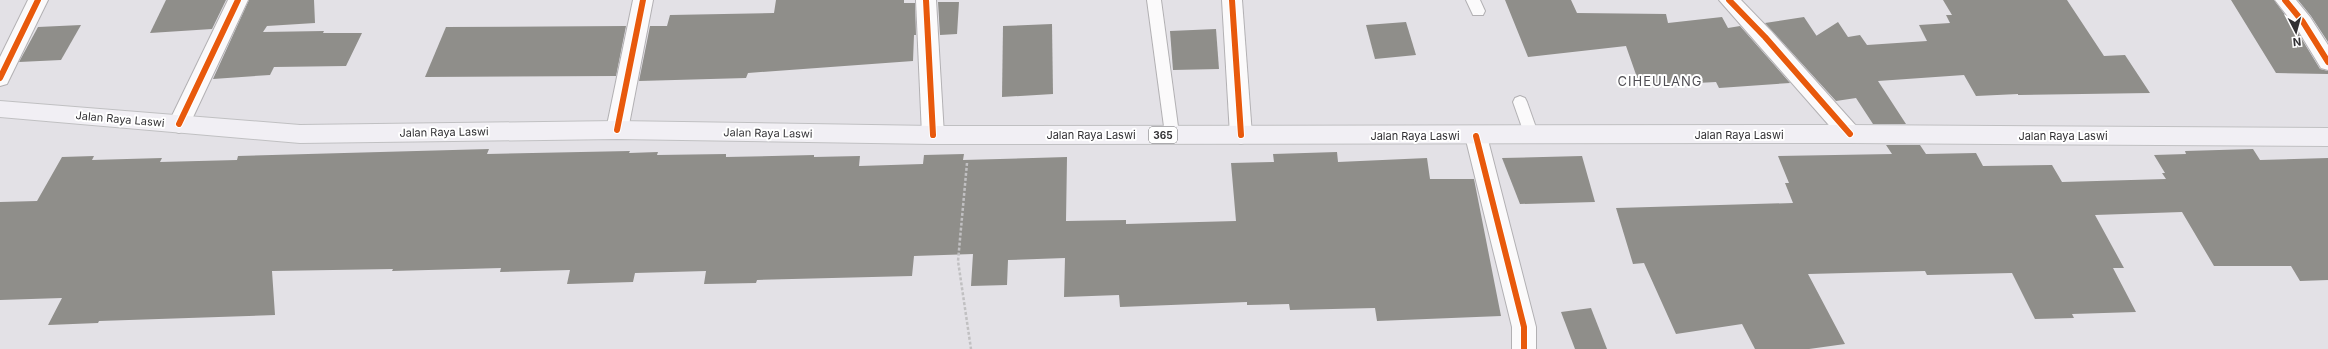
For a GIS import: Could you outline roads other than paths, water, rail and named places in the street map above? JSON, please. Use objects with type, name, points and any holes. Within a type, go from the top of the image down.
[{"type":"main road","name":"Jalan Raya Laswi","points":[[0,110],[300,134],[617,130],[933,135],[1172,134],[1532,136],[1850,134],[2328,137]]},
{"type":"street","points":[[0,78],[38,0]]},
{"type":"street","points":[[179,124],[238,0]]},
{"type":"street","points":[[617,130],[644,0]]},
{"type":"street","points":[[926,0],[933,135]]},
{"type":"street","points":[[1232,0],[1241,135]]},
{"type":"street","points":[[1729,0],[1765,37],[1850,134]]},
{"type":"street","points":[[2286,0],[2303,22],[2328,62]]},
{"type":"street","points":[[1476,136],[1524,327],[1524,349]]},
{"type":"lane","points":[[1154,0],[1172,134]]},
{"type":"lane","points":[[1520,102],[1532,136]]},
{"type":"district","name":"CIHEULANG","points":[[1660,81]]}]
